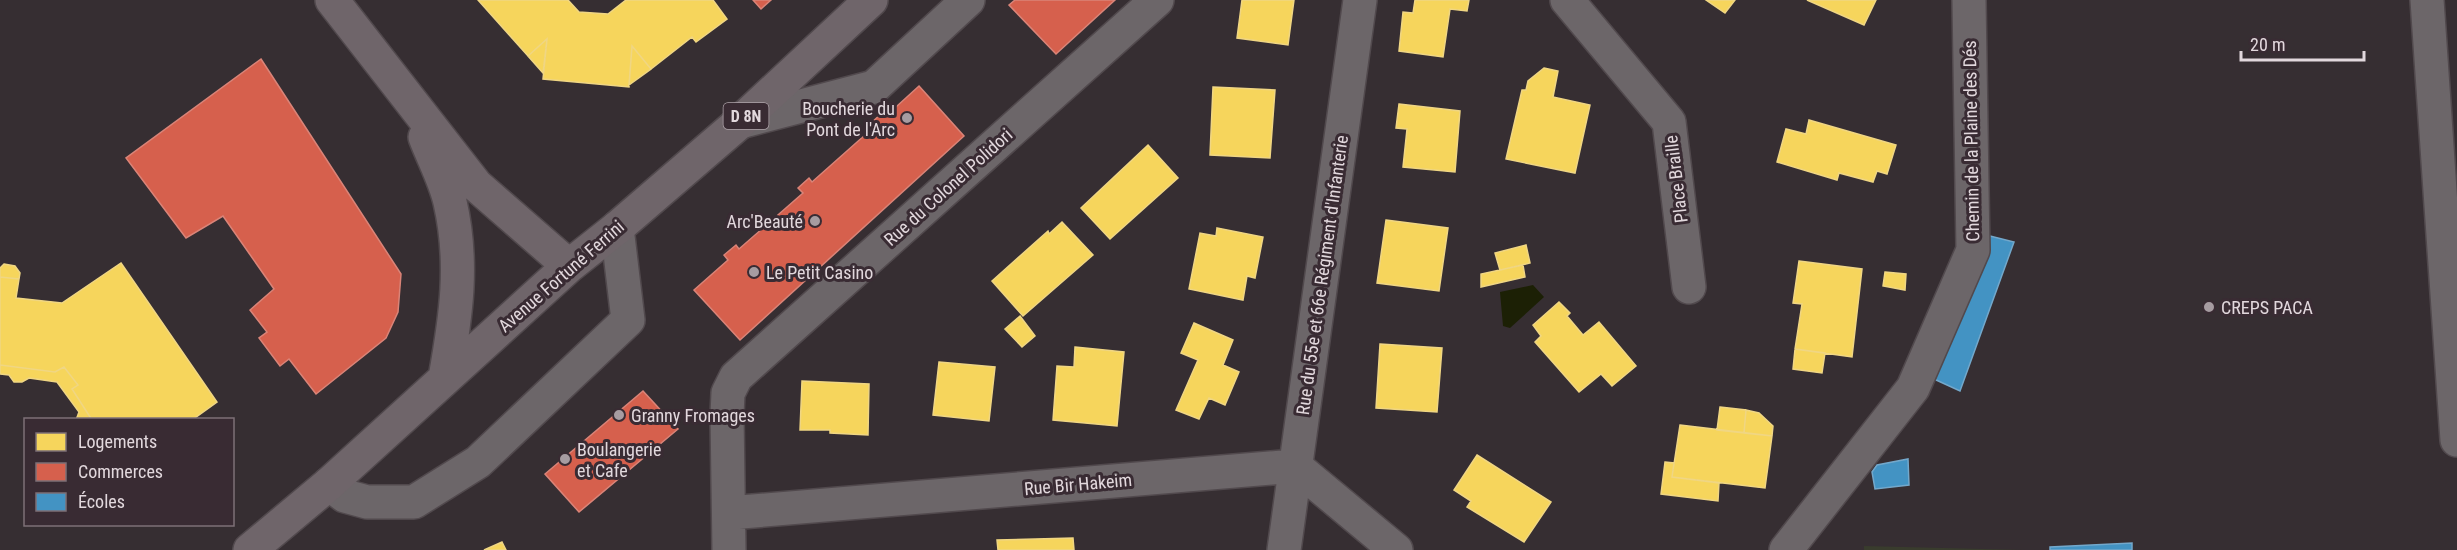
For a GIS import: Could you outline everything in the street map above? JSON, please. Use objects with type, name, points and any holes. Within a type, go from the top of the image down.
[{"type":"main road","points":[[332,0],[476,185],[569,266]]},
{"type":"main road","name":"Avenue Fortuné Ferrini","points":[[250,550],[329,484],[569,266],[740,122],[871,0]]},
{"type":"main road","points":[[411,102],[450,200],[454,229],[459,273],[445,378]]},
{"type":"street","points":[[740,122],[874,87],[968,0]]},
{"type":"street","name":"Rue du Colonel Polidori","points":[[729,550],[726,415],[728,393],[736,377],[1157,0]]},
{"type":"street","name":"Rue du 55e et 66e Régiment d'Infanterie","points":[[1284,550],[1360,0]]},
{"type":"street","name":"Place Braille","points":[[1567,0],[1669,122],[1689,287]]},
{"type":"street","name":"Chemin de la Plaine des Dés","points":[[1786,550],[1913,388],[1973,250],[1969,0]]},
{"type":"street","points":[[2427,0],[2457,440]]},
{"type":"street","points":[[329,484],[345,496],[367,502],[414,502],[478,462],[628,320],[616,228]]},
{"type":"street","points":[[1295,466],[1396,550]]},
{"type":"street","name":"Rue Bir Hakeim","points":[[729,513],[1295,466]]},
{"type":"shaded area","points":[[1533,285],[1544,297],[1510,328],[1503,326],[1500,292]]},
{"type":"shaded area","points":[[1864,546],[2023,550],[1864,550]]},
{"type":"building: Logements","points":[[478,0],[568,0],[579,12],[608,14],[626,0],[713,0],[727,19],[696,42],[692,37],[651,69],[632,46],[629,87],[543,79],[547,39],[528,56]]},
{"type":"building: Logements","points":[[1242,0],[1294,0],[1288,45],[1237,38]]},
{"type":"building: Logements","points":[[1415,0],[1469,0],[1467,11],[1450,9],[1443,57],[1399,51],[1403,12],[1413,13]]},
{"type":"building: Logements","points":[[1706,0],[1735,0],[1725,13]]},
{"type":"building: Logements","points":[[1807,0],[1876,0],[1864,25]]},
{"type":"building: Logements","points":[[547,39],[543,73],[528,56]]},
{"type":"building: Logements","points":[[632,46],[651,69],[629,85]]},
{"type":"building: Logements","points":[[1544,68],[1558,71],[1553,97],[1590,105],[1575,173],[1506,159],[1522,90],[1526,90],[1528,81]]},
{"type":"building: Logements","points":[[1213,87],[1275,90],[1270,158],[1210,155]]},
{"type":"building: Logements","points":[[1399,104],[1460,111],[1455,172],[1403,167],[1407,129],[1396,128]]},
{"type":"building: Logements","points":[[1809,120],[1896,145],[1887,174],[1877,171],[1873,182],[1839,173],[1837,180],[1777,162],[1786,129],[1806,134]]},
{"type":"building: Logements","points":[[1148,145],[1178,178],[1110,239],[1081,208]]},
{"type":"building: Logements","points":[[1386,220],[1448,228],[1439,291],[1377,283]]},
{"type":"building: Logements","points":[[1062,222],[1093,255],[1023,316],[992,281],[1048,231],[1049,234]]},
{"type":"building: Logements","points":[[1217,228],[1263,237],[1255,278],[1247,276],[1243,300],[1189,289],[1200,233],[1216,236]]},
{"type":"building: Logements","points":[[1526,245],[1530,263],[1500,270],[1495,253]]},
{"type":"building: Logements","points":[[1799,261],[1862,269],[1852,357],[1795,349],[1802,304],[1793,303]]},
{"type":"building: Logements","points":[[121,263],[217,402],[195,418],[91,418],[72,389],[78,385],[64,367],[55,372],[0,365],[0,277],[19,279],[16,298],[62,303]]},
{"type":"building: Logements","points":[[4,264],[15,266],[20,273],[19,279],[0,277],[0,268]]},
{"type":"building: Logements","points":[[1523,265],[1525,277],[1481,287],[1481,274]]},
{"type":"building: Logements","points":[[1885,272],[1906,274],[1905,290],[1883,286]]},
{"type":"building: Logements","points":[[1559,302],[1570,313],[1567,316],[1583,335],[1599,322],[1636,366],[1612,386],[1601,374],[1579,392],[1535,342],[1541,336],[1533,325]]},
{"type":"building: Logements","points":[[1020,316],[1035,336],[1022,347],[1005,329]]},
{"type":"building: Logements","points":[[1194,323],[1233,340],[1223,365],[1239,372],[1225,405],[1209,398],[1199,419],[1176,410],[1198,360],[1181,353]]},
{"type":"building: Logements","points":[[1380,344],[1442,348],[1437,412],[1376,408]]},
{"type":"building: Logements","points":[[1075,347],[1124,352],[1117,426],[1053,420],[1057,366],[1074,367]]},
{"type":"building: Logements","points":[[1795,349],[1825,353],[1822,373],[1793,369]]},
{"type":"building: Logements","points":[[939,362],[995,367],[989,421],[933,415]]},
{"type":"building: Logements","points":[[0,365],[55,372],[64,367],[78,385],[72,389],[91,418],[77,418],[79,412],[57,382],[29,378],[22,382],[14,382],[9,375],[0,374]]},
{"type":"building: Logements","points":[[802,381],[869,384],[868,435],[830,433],[830,430],[800,430]]},
{"type":"building: Logements","points":[[1720,407],[1746,410],[1744,433],[1717,430]]},
{"type":"building: Logements","points":[[1746,410],[1759,413],[1773,426],[1772,436],[1744,433]]},
{"type":"building: Logements","points":[[1680,425],[1772,436],[1765,488],[1672,477]]},
{"type":"building: Logements","points":[[1477,455],[1551,502],[1524,542],[1467,507],[1471,501],[1454,490]]},
{"type":"building: Logements","points":[[1665,462],[1674,463],[1672,477],[1719,483],[1718,501],[1661,494]]},
{"type":"building: Logements","points":[[1073,538],[1074,550],[998,550],[997,540]]},
{"type":"building: Logements","points":[[502,542],[506,550],[484,550]]},
{"type":"building: Commerces","points":[[753,0],[771,0],[761,9]]},
{"type":"building: Commerces","points":[[1015,0],[1115,0],[1056,54],[1009,5]]},
{"type":"building: Commerces","points":[[261,59],[401,274],[398,312],[386,338],[316,394],[289,359],[280,366],[259,338],[267,332],[250,310],[274,289],[223,216],[186,238],[126,158]]},
{"type":"building: Commerces","points":[[919,86],[964,136],[740,340],[694,290],[728,260],[724,255],[736,245],[739,249],[803,193],[798,188],[809,178],[812,182],[874,127],[871,123],[882,113],[885,117]]},
{"type":"building: Commerces","points":[[643,391],[678,429],[579,512],[545,474]]},
{"type":"building: Écoles","points":[[1986,235],[2014,242],[1960,391],[1934,379]]},
{"type":"building: Écoles","points":[[1908,459],[1909,485],[1875,489],[1872,472],[1877,465]]},
{"type":"building: Écoles","points":[[2132,543],[2132,550],[2050,550],[2050,547]]},
{"type":"place","name":"Boucherie du Pont de l'Arc","points":[[907,118]]},
{"type":"place","name":"Arc'Beauté","points":[[815,221]]},
{"type":"place","name":"Le Petit Casino","points":[[754,272]]},
{"type":"place","name":"CREPS PACA","points":[[2209,307]]},
{"type":"place","name":"Granny Fromages","points":[[619,415]]},
{"type":"place","name":"Boulangerie et Cafe","points":[[565,459]]}]
